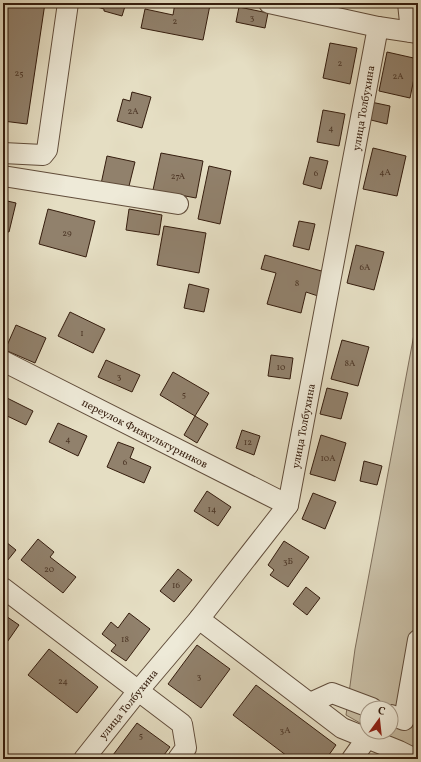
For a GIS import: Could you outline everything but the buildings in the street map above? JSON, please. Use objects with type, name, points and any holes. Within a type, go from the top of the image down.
[{"type":"street","points":[[3,153],[43,155],[47,150],[68,3]]},
{"type":"street","points":[[269,3],[378,27],[414,32],[408,3]]},
{"type":"street","name":"улица Толбухина","points":[[84,759],[138,691],[199,619],[288,505],[378,27]]},
{"type":"street","points":[[3,176],[178,204]]},
{"type":"street","name":"переулок Физкультурников","points":[[3,361],[288,505]]},
{"type":"street","points":[[3,588],[182,724],[186,748],[178,759]]},
{"type":"street","points":[[199,619],[342,728],[359,735]]},
{"type":"street","points":[[399,718],[404,720],[418,640]]},
{"type":"street","points":[[310,703],[332,693],[359,703]]},
{"type":"street","points":[[352,759],[366,740]]},
{"type":"street","points":[[372,740],[415,759]]},
{"type":"shaded area","points":[[418,313],[418,752],[393,740],[399,740],[399,700],[359,700],[359,722],[346,715],[355,649]]}]
